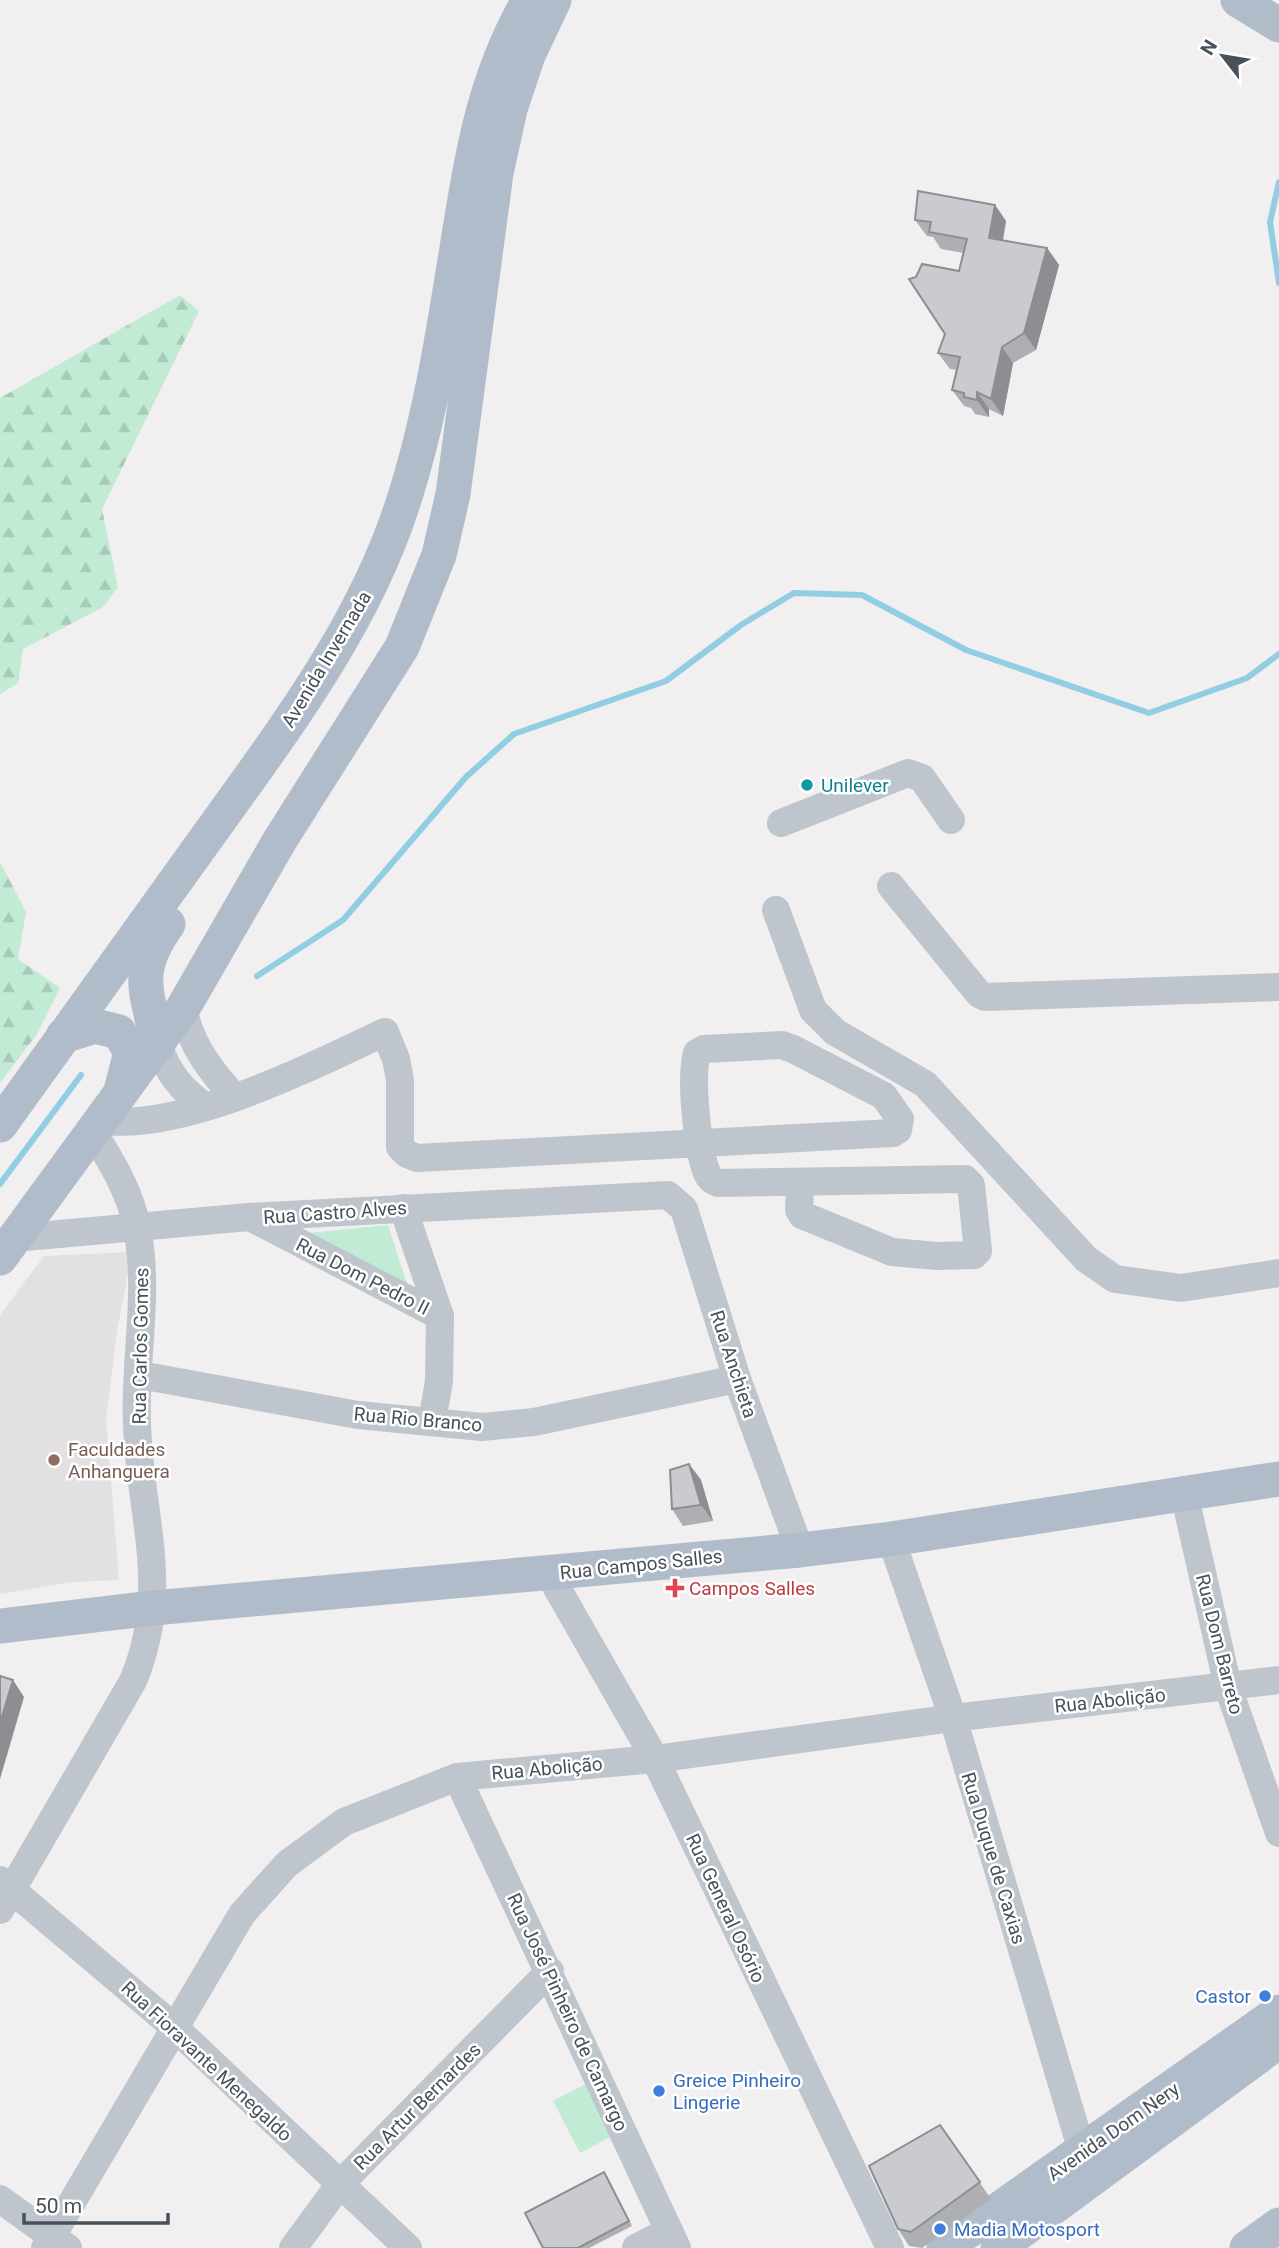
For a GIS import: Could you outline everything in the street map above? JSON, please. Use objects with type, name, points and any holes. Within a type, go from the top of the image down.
[{"type":"main road","points":[[1238,0],[1279,25]]},
{"type":"main road","name":"Avenida Invernada","points":[[0,1125],[293,716],[357,615],[401,509],[427,412],[440,352],[477,127],[492,77],[547,2]]},
{"type":"main road","name":"Avenida Invernada","points":[[7,1248],[183,1008],[280,840],[402,646],[427,589],[453,494],[496,173],[510,109],[547,2]]},
{"type":"main road","points":[[427,412],[441,411],[443,418],[444,532]]},
{"type":"main road","points":[[357,615],[390,628],[402,646]]},
{"type":"main road","points":[[158,1045],[148,994],[146,960],[151,947],[189,892],[206,838]]},
{"type":"main road","points":[[148,994],[183,1008]]},
{"type":"main road","points":[[63,1036],[95,1026],[119,1032],[131,1052],[104,1117]]},
{"type":"main road","name":"Rua Campos Salles","points":[[0,1626],[153,1608],[800,1550],[891,1539],[1279,1479]]},
{"type":"main road","name":"Avenida Dom Nery","points":[[998,2248],[1086,2166],[1279,2012]]},
{"type":"main road","name":"Avenida Dom Nery","points":[[944,2248],[1086,2166],[1279,2041]]},
{"type":"main road","points":[[1247,2248],[1279,2225]]},
{"type":"street","points":[[780,823],[908,773],[922,778],[951,820]]},
{"type":"street","points":[[891,886],[979,995],[985,997],[1279,987]]},
{"type":"street","points":[[776,910],[813,1010],[835,1032],[925,1084],[1086,1259],[1115,1279],[1181,1288],[1279,1273]]},
{"type":"street","points":[[183,1008],[188,1034],[202,1061],[234,1097]]},
{"type":"street","points":[[104,1117],[140,1122],[234,1097],[281,1081],[385,1032],[396,1059],[400,1080],[400,1147],[417,1158],[700,1142],[893,1133],[901,1125],[900,1119],[884,1096],[782,1045],[704,1049],[696,1058],[700,1142],[707,1173],[718,1183],[800,1184],[965,1178],[971,1185],[978,1251],[974,1255],[937,1256],[877,1249],[802,1215],[799,1210],[800,1184]]},
{"type":"street","points":[[158,1045],[167,1071],[183,1090],[204,1106]]},
{"type":"street","name":"Rua Carlos Gomes","points":[[4,1893],[132,1681],[145,1650],[153,1608],[150,1540],[136,1423],[144,1275],[137,1225],[118,1172],[104,1117]]},
{"type":"street","name":"Rua Castro Alves","points":[[7,1248],[137,1225],[656,1194]]},
{"type":"street","name":"Rua Anchieta","points":[[656,1194],[677,1200],[684,1209],[737,1378],[800,1550]]},
{"type":"street","name":"Rua Dom Pedro II","points":[[403,1208],[440,1316],[439,1381],[432,1422]]},
{"type":"street","name":"Rua Dom Pedro II","points":[[250,1217],[440,1316]]},
{"type":"street","name":"Rua Rio Branco","points":[[140,1375],[358,1415],[482,1427],[534,1422],[737,1378]]},
{"type":"street","name":"Rua Dom Barreto","points":[[1184,1493],[1227,1687],[1279,1833]]},
{"type":"street","name":"Rua Duque de Caxias","points":[[891,1539],[953,1718],[1086,2166]]},
{"type":"street","name":"Rua General Osório","points":[[549,1574],[655,1759],[890,2248]]},
{"type":"street","name":"Rua Abolição","points":[[55,2244],[173,2027],[242,1914],[287,1864],[344,1822],[457,1777],[655,1759],[953,1718],[1279,1680]]},
{"type":"street","name":"Rua José Pinheiro de Camargo","points":[[457,1777],[673,2239]]},
{"type":"street","name":"Rua Fioravante Menegaldo","points":[[4,1893],[173,2027],[408,2248]]},
{"type":"street","name":"Rua Artur Bernardes","points":[[293,2248],[340,2184],[550,1971]]},
{"type":"street","points":[[0,2199],[55,2244]]},
{"type":"street","points":[[636,2248],[673,2239]]},
{"type":"shaded area","name":"Faculdades Anhanguera","points":[[132,1252],[117,1331],[106,1419],[119,1580],[73,1582],[0,1594],[0,1315],[44,1256]]},
{"type":"green space","points":[[180,295],[199,311],[102,509],[118,587],[103,607],[23,649],[18,683],[0,694],[0,398]]},
{"type":"green space","points":[[0,862],[26,912],[18,959],[60,988],[37,1034],[0,1083]]},
{"type":"green space","points":[[388,1225],[409,1290],[309,1233]]},
{"type":"green space","points":[[586,2084],[612,2136],[580,2153],[553,2101]]},
{"type":"building","points":[[918,191],[995,205],[989,238],[1047,248],[1024,333],[1002,347],[991,399],[977,392],[977,400],[964,397],[964,393],[952,390],[960,357],[938,353],[945,334],[909,279],[916,277],[922,264],[959,271],[967,239],[929,232],[931,222],[915,220]]},
{"type":"building","points":[[689,1464],[701,1505],[672,1509],[670,1470]]},
{"type":"building","points":[[0,1676],[13,1680],[0,1723]]},
{"type":"building","points":[[940,2125],[980,2182],[911,2232],[898,2229],[869,2166]]},
{"type":"building","points":[[604,2172],[629,2221],[578,2248],[543,2248],[525,2213]]},
{"type":"waterway","points":[[1279,182],[1270,222],[1279,283]]},
{"type":"waterway","points":[[257,976],[343,920],[466,777],[514,734],[666,681],[741,625],[794,593],[862,595],[966,650],[1149,713],[1247,678],[1279,654]]},
{"type":"waterway","points":[[0,1184],[81,1075]]},
{"type":"place","name":"Unilever","points":[[807,785]]},
{"type":"place","name":"Faculdades Anhanguera","points":[[54,1460]]},
{"type":"place","name":"Campos Salles","points":[[675,1588]]},
{"type":"place","name":"Castor","points":[[1265,1996]]},
{"type":"place","name":"Greice Pinheiro Lingerie","points":[[659,2091]]},
{"type":"place","name":"Madia Motosport","points":[[940,2229]]}]
